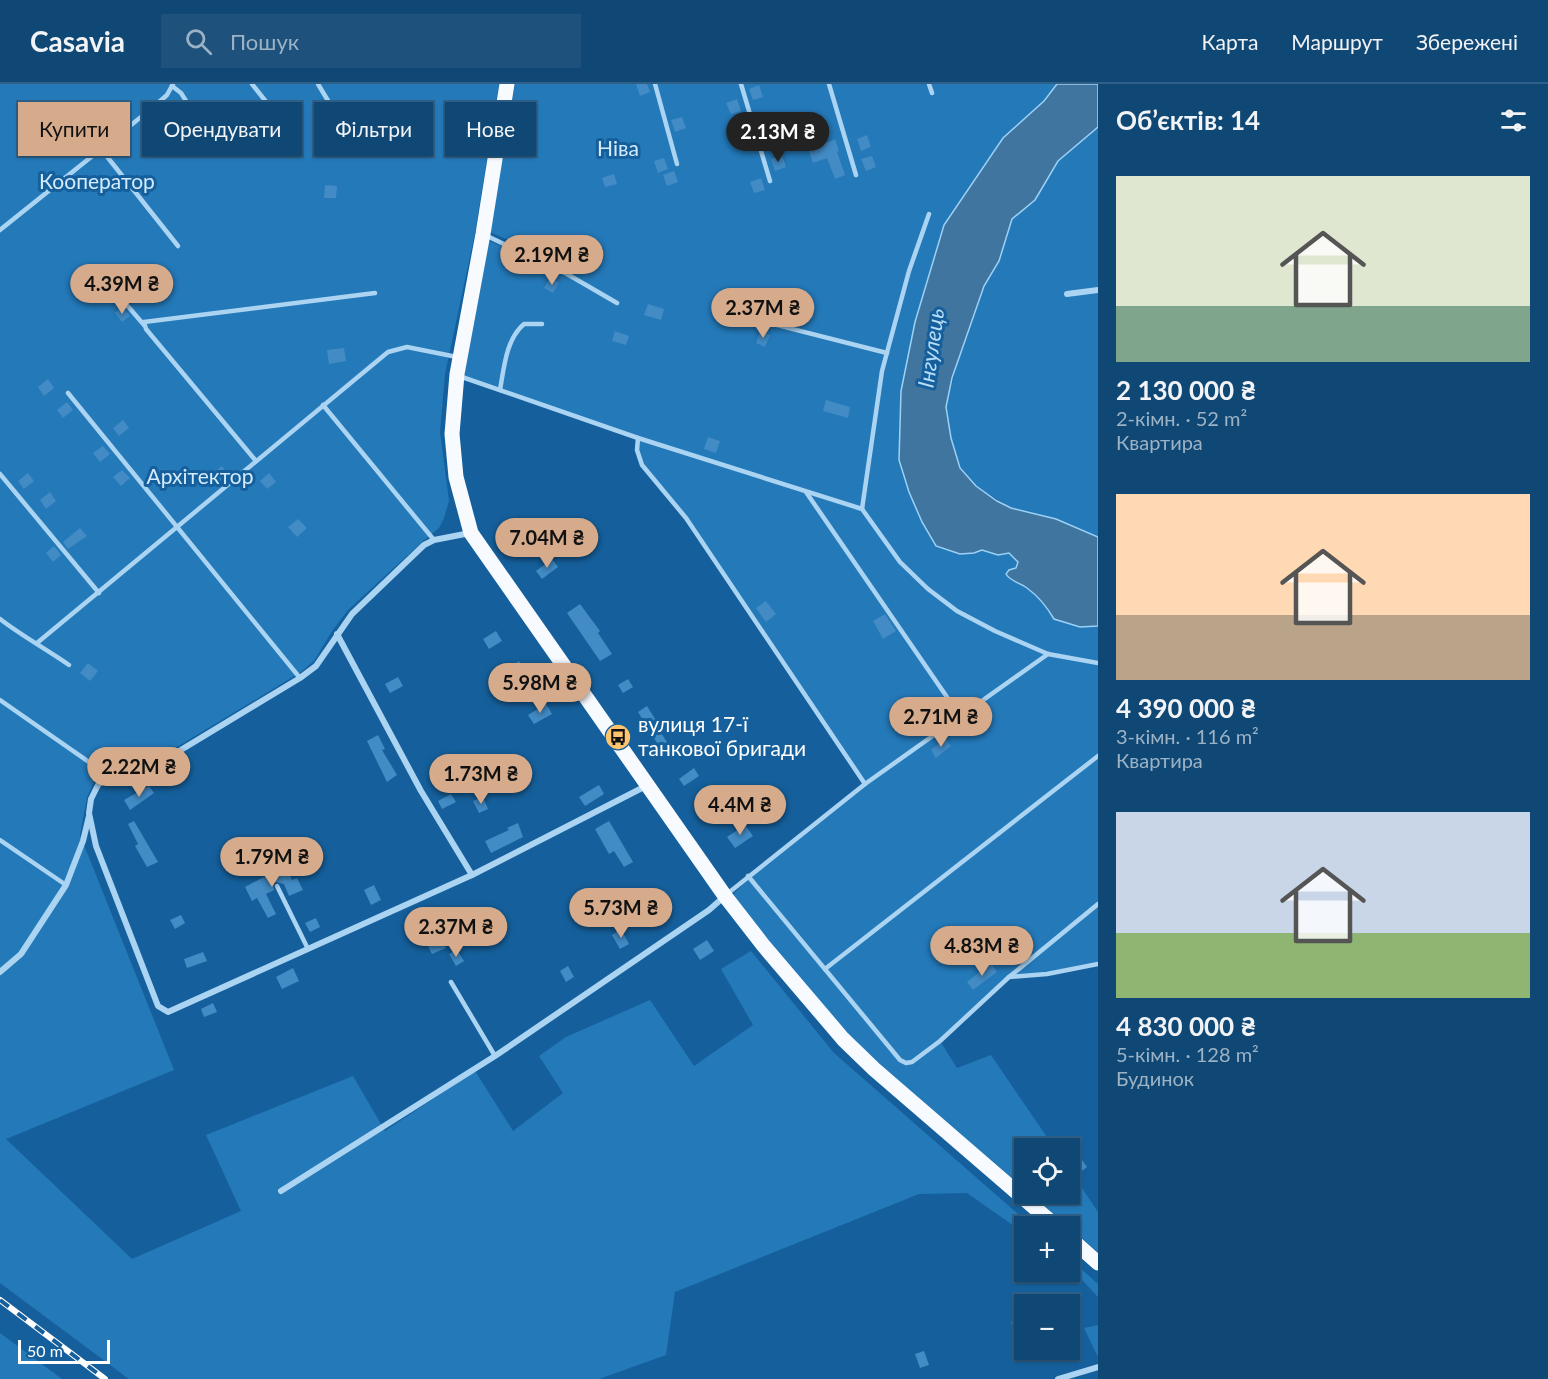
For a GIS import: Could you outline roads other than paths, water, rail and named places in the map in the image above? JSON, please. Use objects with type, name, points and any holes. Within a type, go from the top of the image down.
[{"type":"main road","points":[[507,84],[483,234],[457,374],[452,434],[456,477],[471,533],[725,896],[769,953],[843,1039],[874,1069],[1044,1216]]},
{"type":"main road","points":[[1080,1247],[1098,1263]]},
{"type":"street","points":[[1067,294],[1098,290]]},
{"type":"street","points":[[0,972],[21,954],[66,885],[83,841],[91,799],[98,785],[109,776],[156,765],[300,678],[316,666],[352,614],[424,545],[434,540],[471,533]]},
{"type":"street","points":[[337,634],[421,791],[472,874]]},
{"type":"street","points":[[89,813],[96,846],[158,1006],[168,1012],[472,874],[647,785]]},
{"type":"street","points":[[281,1191],[495,1056],[709,910],[725,896]]},
{"type":"street","points":[[1058,1379],[1098,1367]]},
{"type":"lane","points":[[252,84],[266,102]]},
{"type":"lane","points":[[318,84],[329,102]]},
{"type":"lane","points":[[655,84],[677,164]]},
{"type":"lane","points":[[741,84],[770,181]]},
{"type":"lane","points":[[829,84],[856,175]]},
{"type":"lane","points":[[929,84],[932,93]]},
{"type":"lane","points":[[130,125],[167,95],[172,85],[187,102]]},
{"type":"lane","points":[[0,230],[91,156]]},
{"type":"lane","points":[[106,156],[178,246]]},
{"type":"lane","points":[[862,509],[882,371],[909,271],[929,214]]},
{"type":"lane","points":[[483,234],[567,274],[617,303]]},
{"type":"lane","points":[[144,326],[146,320],[375,293]]},
{"type":"lane","points":[[126,304],[256,461]]},
{"type":"lane","points":[[715,304],[753,319],[887,353]]},
{"type":"lane","points":[[500,390],[515,332],[524,324],[542,324]]},
{"type":"lane","points":[[37,643],[388,352],[407,347],[460,357]]},
{"type":"lane","points":[[457,374],[638,438],[862,509],[900,562],[928,589],[957,611],[1048,654],[1098,663]]},
{"type":"lane","points":[[68,393],[300,678]]},
{"type":"lane","points":[[323,405],[434,540]]},
{"type":"lane","points":[[638,438],[637,450],[642,465],[686,518],[865,784]]},
{"type":"lane","points":[[0,474],[99,593]]},
{"type":"lane","points":[[806,492],[960,717]]},
{"type":"lane","points":[[0,619],[69,665]]},
{"type":"lane","points":[[725,896],[865,784],[1048,654]]},
{"type":"lane","points":[[0,700],[109,776]]},
{"type":"lane","points":[[825,969],[1098,756]]},
{"type":"lane","points":[[0,840],[66,885]]},
{"type":"lane","points":[[748,876],[900,1060],[906,1063],[912,1062],[939,1041],[1009,977],[1098,904]]},
{"type":"lane","points":[[277,886],[308,950]]},
{"type":"lane","points":[[1009,977],[1047,974],[1098,964]]},
{"type":"lane","points":[[452,982],[495,1056]]},
{"type":"water","name":"Інгулець","points":[[1057,84],[1098,84],[1098,127],[1058,161],[1035,200],[1012,219],[999,261],[984,286],[952,378],[946,407],[951,438],[960,468],[976,486],[1011,508],[1056,519],[1098,537],[1098,626],[1080,627],[1054,619],[1035,595],[1006,574],[1009,570],[1016,568],[1018,562],[1009,553],[998,555],[982,550],[960,554],[936,546],[909,492],[899,460],[901,391],[915,322],[944,225],[1003,138],[1044,101]]},
{"type":"railway","points":[[0,1300],[105,1379]]},
{"type":"place","name":"вулиця 17-ї танкової бригади","points":[[618,737]]},
{"type":"park label","name":"Ніва","points":[[618,149]]},
{"type":"park label","name":"Кооператор","points":[[97,182]]},
{"type":"park label","name":"Архітектор","points":[[200,477]]}]
